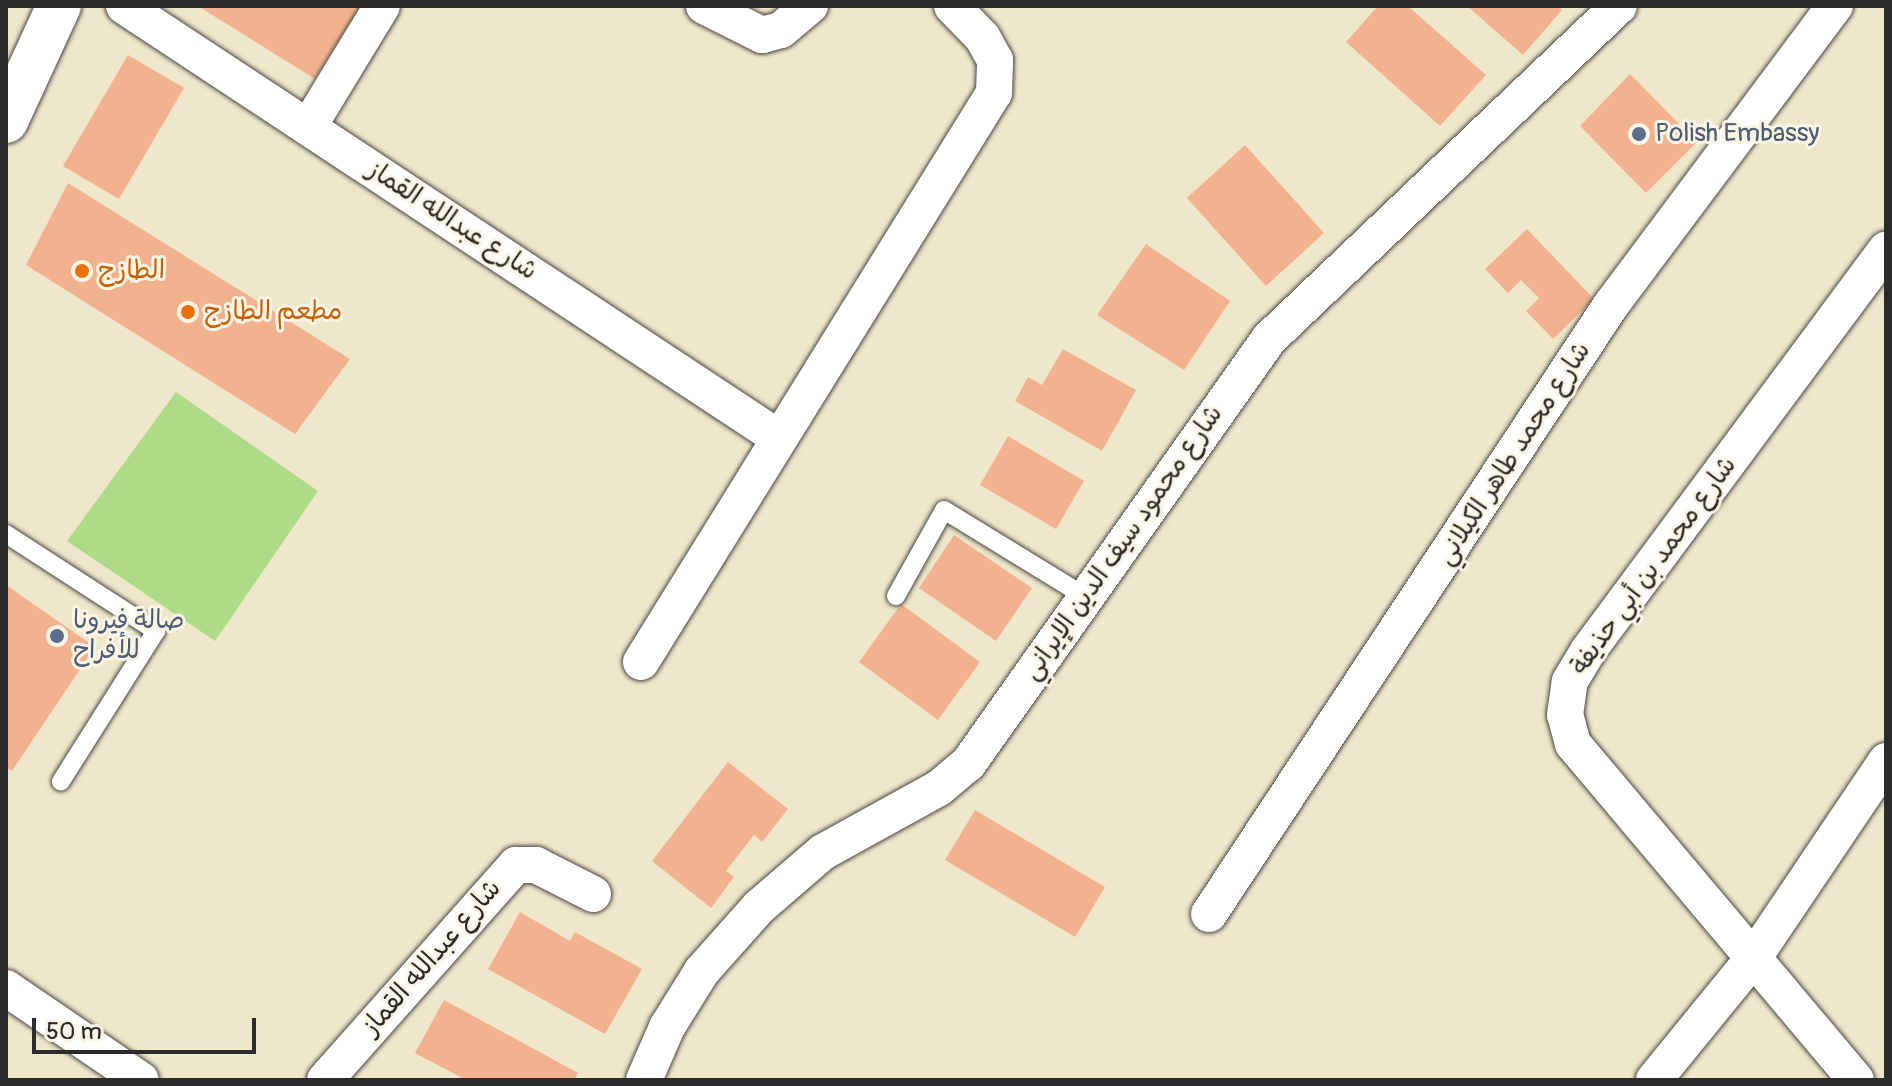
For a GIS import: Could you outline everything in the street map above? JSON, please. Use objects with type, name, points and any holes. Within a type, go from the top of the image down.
[{"type":"main road","points":[[6,121],[59,6]]},
{"type":"street","name":"شارع عبدالله القماز","points":[[124,6],[779,438]]},
{"type":"street","points":[[309,126],[382,6]]},
{"type":"street","points":[[704,6],[762,35],[781,30],[810,6]]},
{"type":"street","points":[[641,662],[994,93],[995,60],[982,37],[952,6]]},
{"type":"street","name":"شارع محمود سيف الدين الإيراني","points":[[644,1080],[667,1027],[702,971],[759,907],[823,852],[939,788],[968,764],[1269,339],[1619,6]]},
{"type":"street","name":"شارع محمد طاهر الكيلاني","points":[[1209,914],[1611,305],[1835,6]]},
{"type":"street","name":"شارع محمد بن أبي حذيفة","points":[[1856,1080],[1573,744],[1565,715],[1570,681],[1886,250]]},
{"type":"street","points":[[1654,1080],[1752,960],[1886,761]]},
{"type":"street","name":"شارع عبدالله القماز","points":[[325,1080],[516,865],[536,865],[593,894]]},
{"type":"street","points":[[6,988],[141,1080]]},
{"type":"lane","points":[[896,596],[944,510],[1086,597]]},
{"type":"lane","points":[[6,534],[156,631],[61,781]]},
{"type":"green space","points":[[176,392],[318,491],[215,641],[67,541]]},
{"type":"building","points":[[198,6],[361,6],[315,79]]},
{"type":"building","points":[[1378,6],[1408,6],[1486,75],[1440,126],[1346,42]]},
{"type":"building","points":[[1467,6],[1558,6],[1562,10],[1523,55]]},
{"type":"building","points":[[128,55],[184,88],[119,199],[63,166]]},
{"type":"building","name":"Polish Embassy","points":[[1630,74],[1697,142],[1646,193],[1580,126]]},
{"type":"building","points":[[1245,145],[1324,233],[1266,286],[1187,198]]},
{"type":"building","name":"مطعم الطازج","points":[[68,183],[350,359],[295,434],[26,265]]},
{"type":"building","points":[[1527,229],[1594,299],[1553,339],[1526,311],[1539,298],[1521,280],[1508,293],[1485,269]]},
{"type":"building","points":[[1146,244],[1230,301],[1184,370],[1097,315]]},
{"type":"building","points":[[1063,349],[1136,390],[1102,451],[1015,401],[1028,377],[1042,385]]},
{"type":"building","points":[[1008,436],[1084,481],[1056,529],[980,485]]},
{"type":"building","points":[[954,535],[1032,588],[996,641],[919,588]]},
{"type":"building","points":[[6,585],[95,647],[12,771],[6,768]]},
{"type":"building","points":[[901,604],[980,662],[938,720],[859,662]]},
{"type":"building","points":[[728,762],[788,809],[762,842],[754,835],[726,871],[734,877],[711,908],[652,861]]},
{"type":"building","points":[[975,810],[1105,887],[1075,937],[945,860]]},
{"type":"building","points":[[520,912],[570,941],[575,932],[642,969],[605,1034],[488,969]]},
{"type":"building","points":[[444,1000],[578,1073],[574,1080],[466,1080],[415,1053]]},
{"type":"place","name":"Polish Embassy","points":[[1639,134]]},
{"type":"place","name":"الطازج","points":[[82,271]]},
{"type":"place","name":"مطعم الطازج","points":[[188,312]]},
{"type":"place","name":"صالة فيرونا للأفراح","points":[[57,636]]}]
